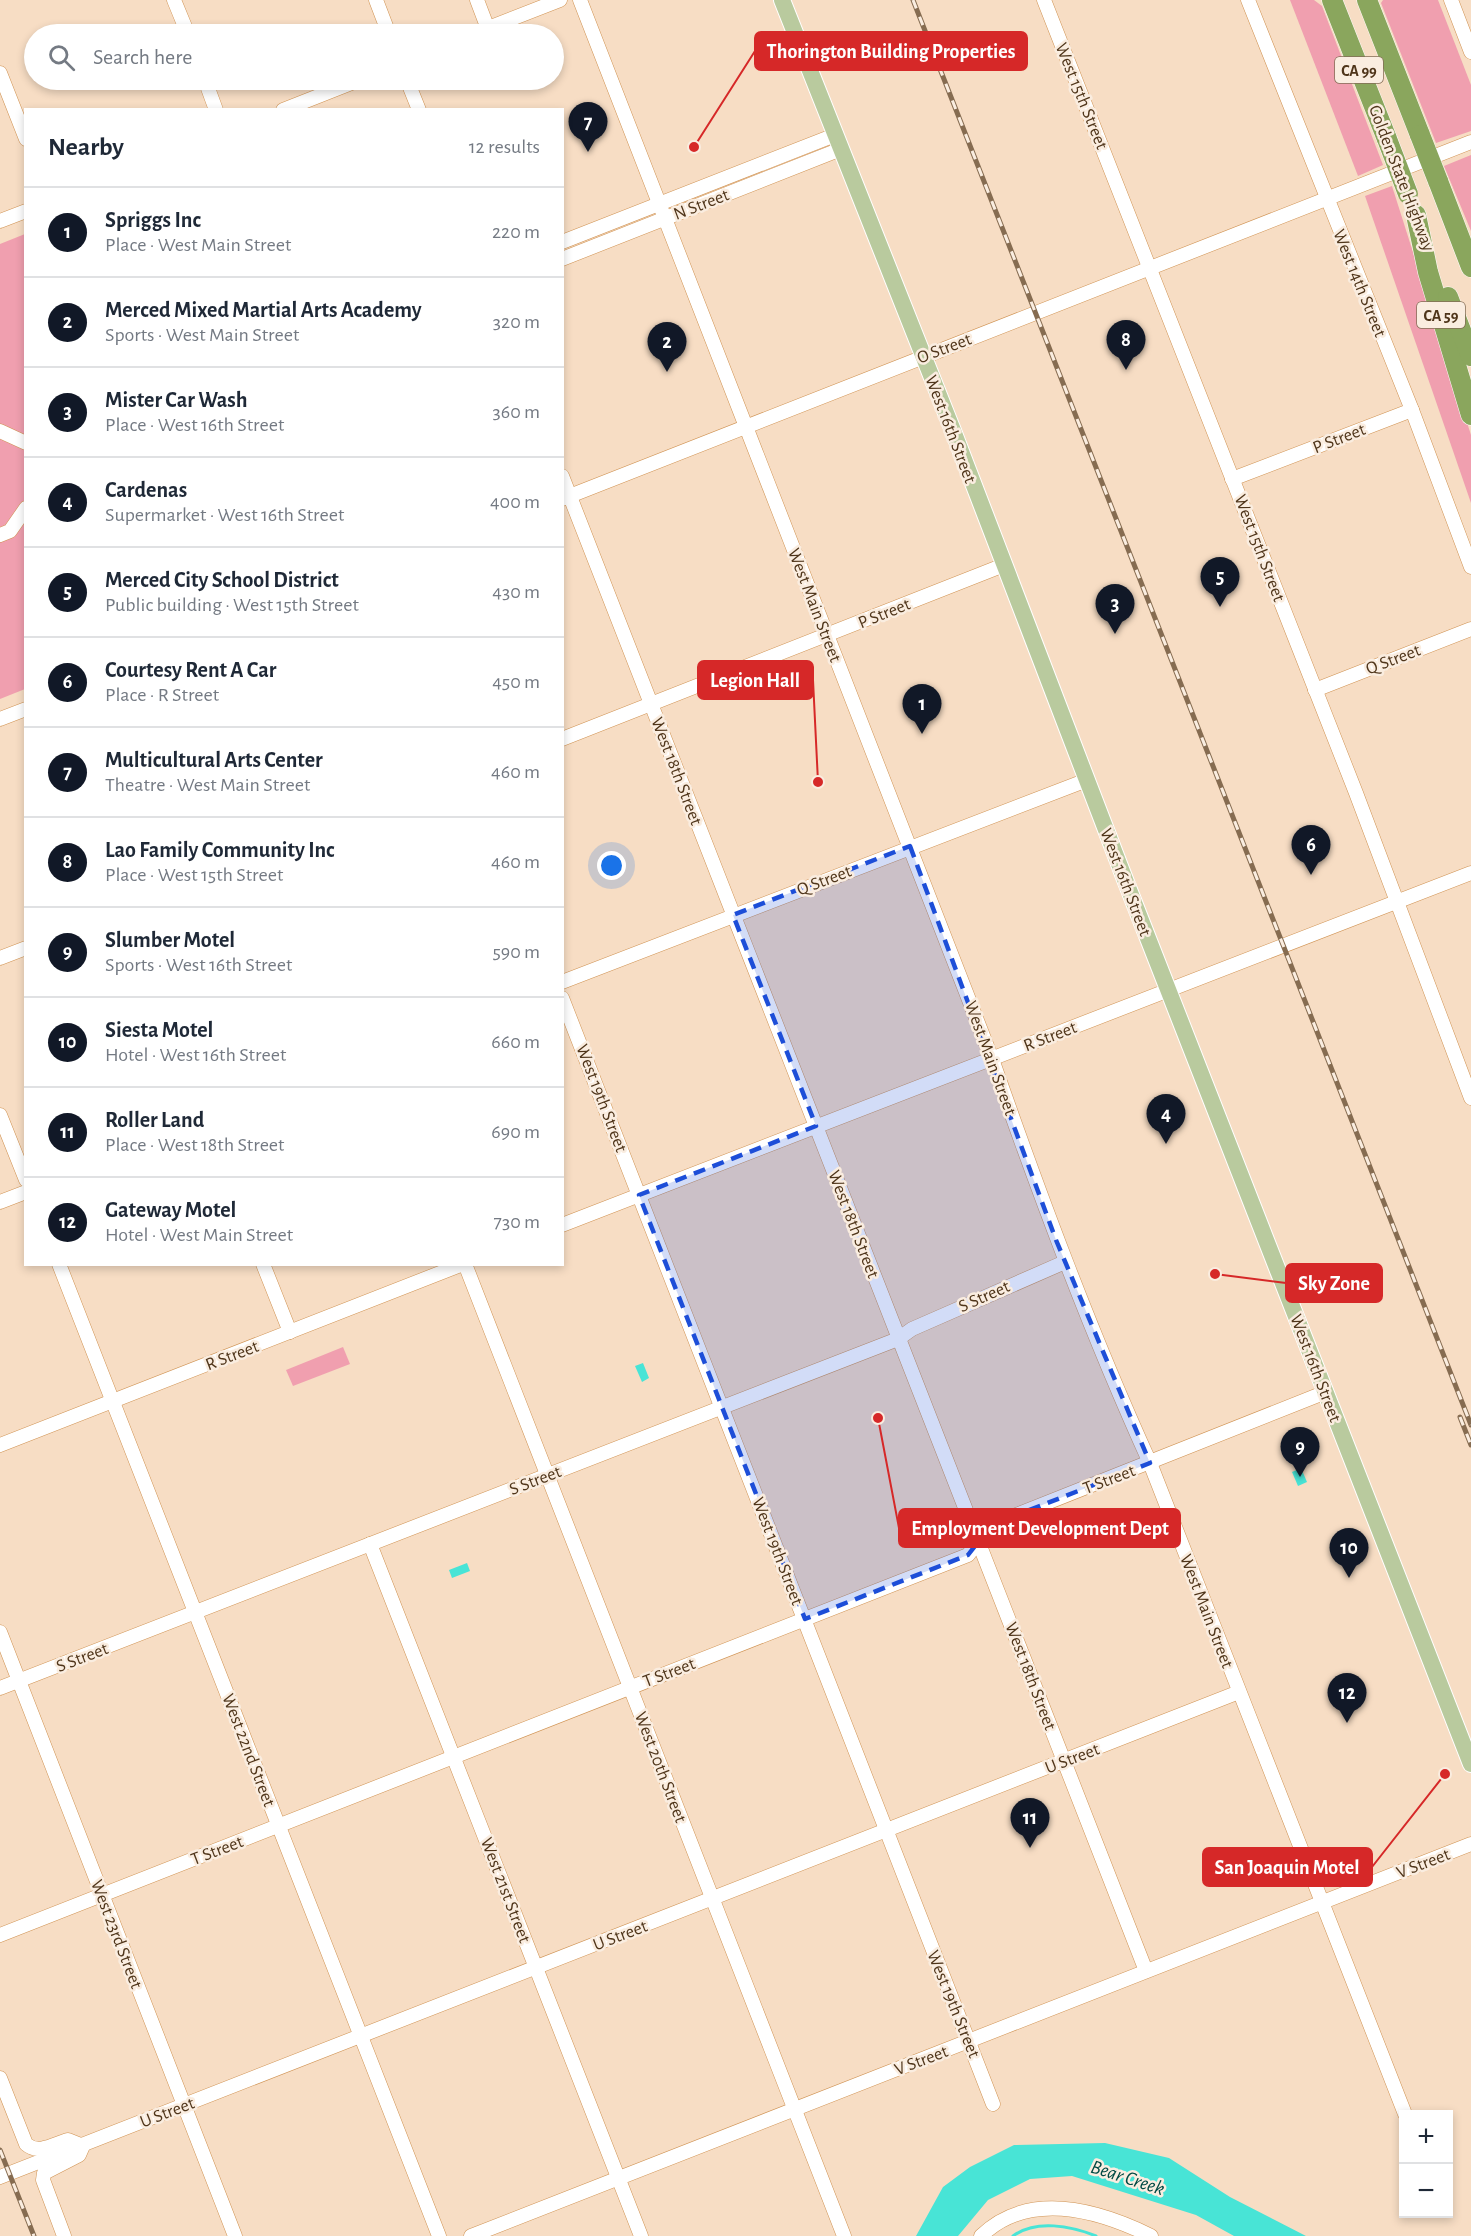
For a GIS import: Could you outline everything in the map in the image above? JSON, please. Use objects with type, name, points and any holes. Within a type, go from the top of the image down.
[{"type":"highway","name":"Golden State Highway","points":[[1332,0],[1471,356]]},
{"type":"highway","name":"Golden State Highway","points":[[1367,0],[1470,262]]},
{"type":"highway","name":"CA 59","points":[[1416,215],[1428,272],[1471,415]]},
{"type":"main road","name":"West 16th Street","points":[[782,0],[923,356],[1471,1764]]},
{"type":"street","points":[[174,0],[184,24]]},
{"type":"street","points":[[376,0],[385,24]]},
{"type":"street","points":[[477,0],[486,24]]},
{"type":"street","points":[[500,24],[560,0]]},
{"type":"street","name":"West Main Street","points":[[580,0],[992,1059],[1065,1262],[1110,1375],[1150,1463],[1403,2110]]},
{"type":"street","name":"West 15th Street","points":[[1044,0],[1315,690],[1471,1098]]},
{"type":"street","name":"West 14th Street","points":[[1248,0],[1412,410],[1471,567]]},
{"type":"street","points":[[1451,0],[1471,52]]},
{"type":"street","points":[[0,73],[24,134]]},
{"type":"street","points":[[209,90],[215,108]]},
{"type":"street","points":[[288,108],[334,90]]},
{"type":"street","points":[[411,90],[418,108]]},
{"type":"street","name":"N Street","points":[[564,241],[659,204],[838,142]]},
{"type":"street","name":"N Street","points":[[564,258],[664,218],[838,142]]},
{"type":"street","name":"O Street","points":[[566,497],[1471,142]]},
{"type":"street","points":[[0,221],[24,212]]},
{"type":"street","name":"P Street","points":[[1232,479],[1412,410]]},
{"type":"street","points":[[0,431],[24,442]]},
{"type":"street","name":"West 18th Street","points":[[566,497],[652,704],[1146,1971]]},
{"type":"street","points":[[0,535],[10,531],[24,511]]},
{"type":"street","name":"P Street","points":[[564,738],[1004,565]]},
{"type":"street","name":"Q Street","points":[[1315,690],[1471,629]]},
{"type":"street","points":[[0,719],[24,710]]},
{"type":"street","name":"Q Street","points":[[564,981],[910,846],[1087,780]]},
{"type":"street","name":"R Street","points":[[564,1224],[1471,873]]},
{"type":"street","points":[[0,958],[24,949]]},
{"type":"street","name":"West 19th Street","points":[[564,1003],[993,2104]]},
{"type":"street","points":[[0,1115],[24,1175]]},
{"type":"street","points":[[0,1202],[24,1193]]},
{"type":"street","name":"S Street","points":[[0,1688],[898,1339],[933,1319],[1065,1262]]},
{"type":"street","name":"West 22nd Street","points":[[59,1266],[439,2236]]},
{"type":"street","points":[[264,1266],[290,1332]]},
{"type":"street","name":"R Street","points":[[0,1445],[459,1266]]},
{"type":"street","name":"West 20th Street","points":[[465,1266],[844,2236]]},
{"type":"street","name":"T Street","points":[[0,1935],[968,1555],[992,1525],[1326,1392]]},
{"type":"street","name":"West 21st Street","points":[[370,1544],[641,2236]]},
{"type":"street","name":"West 23rd Street","points":[[0,1632],[235,2236]]},
{"type":"street","name":"U Street","points":[[0,2177],[1239,1692]]},
{"type":"street","name":"V Street","points":[[471,2236],[1471,1844]]},
{"type":"street","points":[[0,2078],[26,2144],[38,2150],[68,2139],[82,2145],[79,2155],[44,2173],[43,2180],[64,2236]]},
{"type":"street","points":[[981,2236],[1010,2216],[1027,2210],[1051,2208],[1096,2214],[1120,2221],[1151,2236]]},
{"type":"highlighted area","points":[[910,846],[1056,1240],[1150,1463],[991,1525],[968,1555],[805,1619],[639,1195],[816,1126],[733,915]]},
{"type":"shaded area","points":[[1290,0],[1314,0],[1322,6],[1383,165],[1358,176]]},
{"type":"shaded area","points":[[1383,0],[1438,0],[1471,85],[1471,131],[1436,143],[1381,3]]},
{"type":"shaded area","points":[[1471,155],[1471,231],[1444,166]]},
{"type":"shaded area","points":[[1392,186],[1471,435],[1471,503],[1365,196]]},
{"type":"shaded area","points":[[24,234],[24,689],[0,699],[0,244]]},
{"type":"shaded area","points":[[343,1347],[350,1364],[293,1386],[286,1370]]},
{"type":"water","points":[[643,1363],[649,1378],[642,1382],[635,1366]]},
{"type":"water","points":[[1301,1468],[1307,1482],[1298,1486],[1292,1472]]},
{"type":"water","points":[[467,1563],[470,1571],[452,1578],[449,1570]]},
{"type":"water","name":"Bear Creek","points":[[1105,2143],[1169,2158],[1230,2197],[1306,2236],[1234,2236],[1196,2215],[1072,2176],[1030,2179],[988,2200],[958,2236],[916,2236],[943,2187],[970,2167],[1014,2145]]},
{"type":"waterway","points":[[1013,2236],[1032,2227],[1043,2226],[1076,2229],[1096,2236]]},
{"type":"railway","points":[[913,0],[1471,1425]]},
{"type":"railway","points":[[1460,1417],[1471,1445]]},
{"type":"railway","points":[[0,2150],[34,2236]]},
{"type":"place","name":"Thorington Building Properties","points":[[694,147]]},
{"type":"place","name":"Multicultural Arts Center","points":[[588,152]]},
{"type":"place","name":"Lao Family Community Inc","points":[[1126,370]]},
{"type":"place","name":"Merced Mixed Martial Arts Academy","points":[[667,372]]},
{"type":"place","name":"Merced City School District","points":[[1220,607]]},
{"type":"place","name":"Mister Car Wash","points":[[1115,634]]},
{"type":"place","name":"Spriggs Inc","points":[[922,734]]},
{"type":"place","name":"Legion Hall","points":[[818,782]]},
{"type":"place","name":"Courtesy Rent A Car","points":[[1311,875]]},
{"type":"place","name":"Cardenas","points":[[1166,1144]]},
{"type":"place","name":"Sky Zone","points":[[1215,1274]]},
{"type":"place","name":"Employment Development Dept","points":[[878,1418]]},
{"type":"place","name":"Slumber Motel","points":[[1300,1477]]},
{"type":"place","name":"Siesta Motel","points":[[1349,1578]]},
{"type":"place","name":"Gateway Motel","points":[[1347,1723]]},
{"type":"place","name":"San Joaquin Motel","points":[[1445,1774]]},
{"type":"place","name":"Roller Land","points":[[1030,1848]]}]
